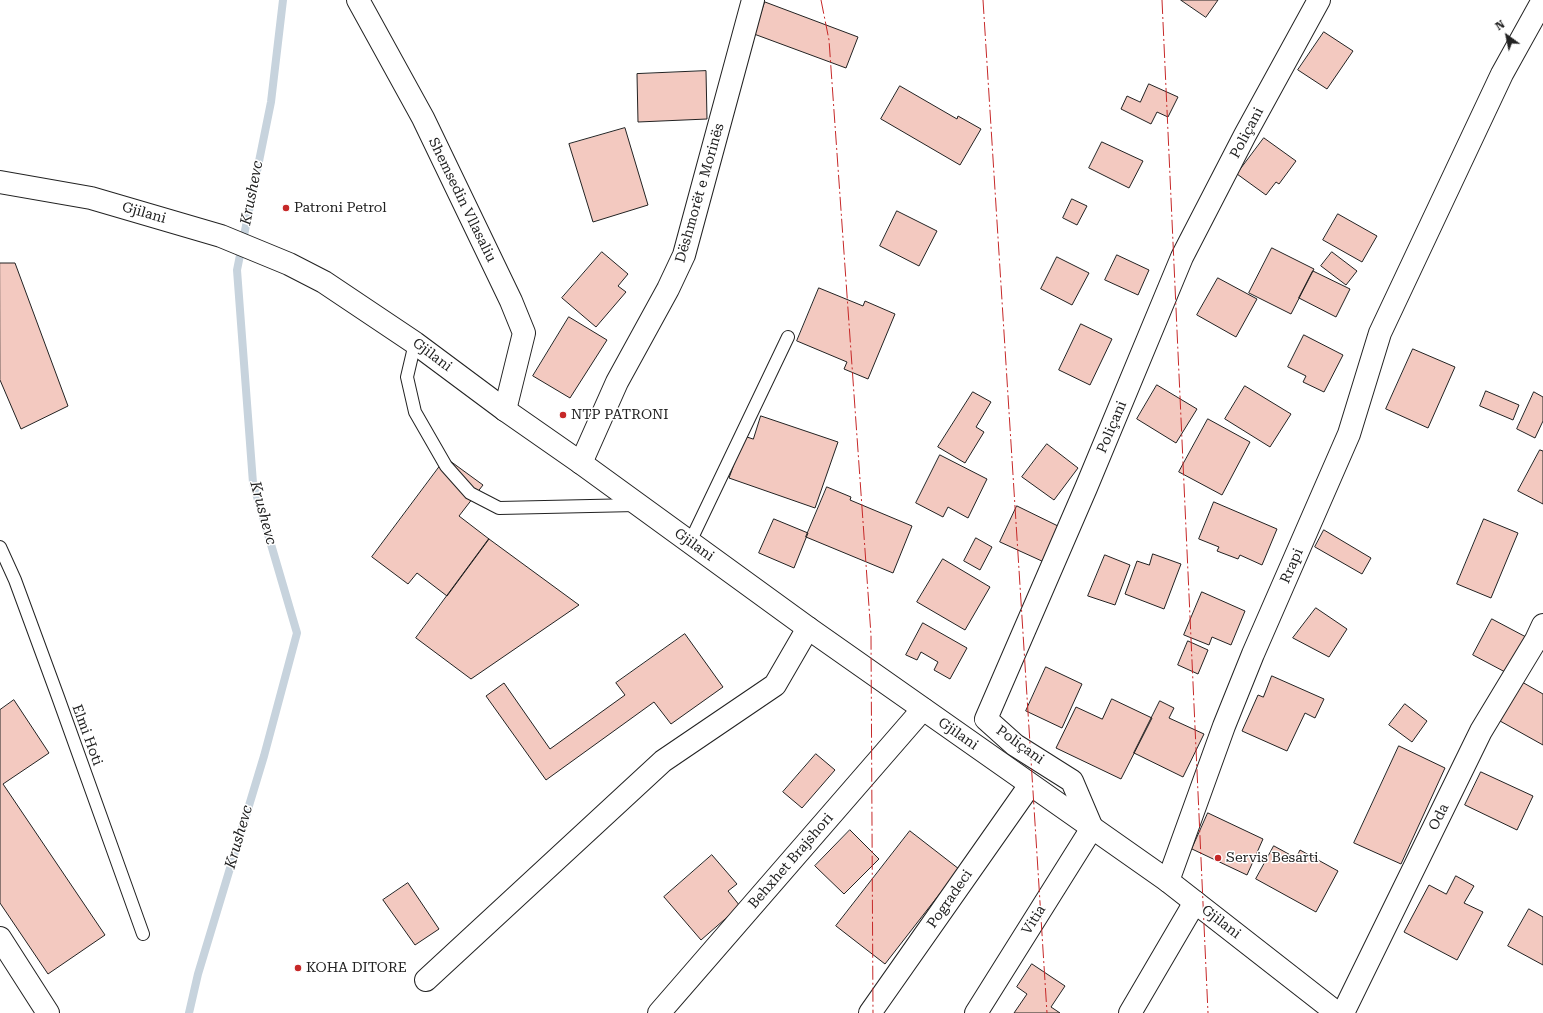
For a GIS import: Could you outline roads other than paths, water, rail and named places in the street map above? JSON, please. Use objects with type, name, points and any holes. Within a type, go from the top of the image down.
[{"type":"street","name":"Shemsedin Vllasaliu","points":[[358,0],[423,118],[511,301],[524,333],[505,410]]},
{"type":"street","name":"Dëshmorët e Morinës","points":[[581,463],[617,382],[668,289],[684,255],[753,0]]},
{"type":"street","name":"Poliçani","points":[[1092,828],[1072,781],[1015,745],[986,720],[1095,467],[1182,257],[1245,135],[1319,0]]},
{"type":"street","name":"Rrapi","points":[[1168,881],[1224,726],[1256,647],[1349,434],[1380,333],[1502,74],[1543,0]]},
{"type":"street","name":"Gjilani","points":[[0,182],[91,198],[221,236],[289,264],[324,282],[415,343],[505,410],[581,463],[808,628],[1168,881],[1337,1013]]},
{"type":"street","name":"Oda","points":[[1343,1013],[1481,731],[1536,640],[1543,625]]},
{"type":"street","points":[[426,980],[663,760],[775,685],[808,628]]},
{"type":"street","name":"Behxhet Brajshori","points":[[659,1013],[923,709]]},
{"type":"street","name":"Pogradeci","points":[[870,1013],[1030,785]]},
{"type":"street","name":"Vitia","points":[[976,1013],[1092,828]]},
{"type":"street","points":[[1130,1013],[1195,902]]},
{"type":"street","points":[[0,938],[48,1013]]},
{"type":"lane","points":[[690,542],[788,337]]},
{"type":"lane","points":[[415,343],[407,377],[415,412],[446,466],[470,493],[500,508],[639,505]]},
{"type":"lane","name":"Elmi Hoti","points":[[0,547],[50,675],[143,934]]},
{"type":"waterway","name":"Krushevc","points":[[189,1013],[198,974],[264,756],[297,633],[253,483],[237,270],[271,102],[283,0]]},
{"type":"place","name":"Patroni Petrol","points":[[286,208]]},
{"type":"place","name":"NTP PATRONI","points":[[563,415]]},
{"type":"place","name":"Servis Besarti","points":[[1218,858]]},
{"type":"place","name":"KOHA DITORE","points":[[298,968]]}]
